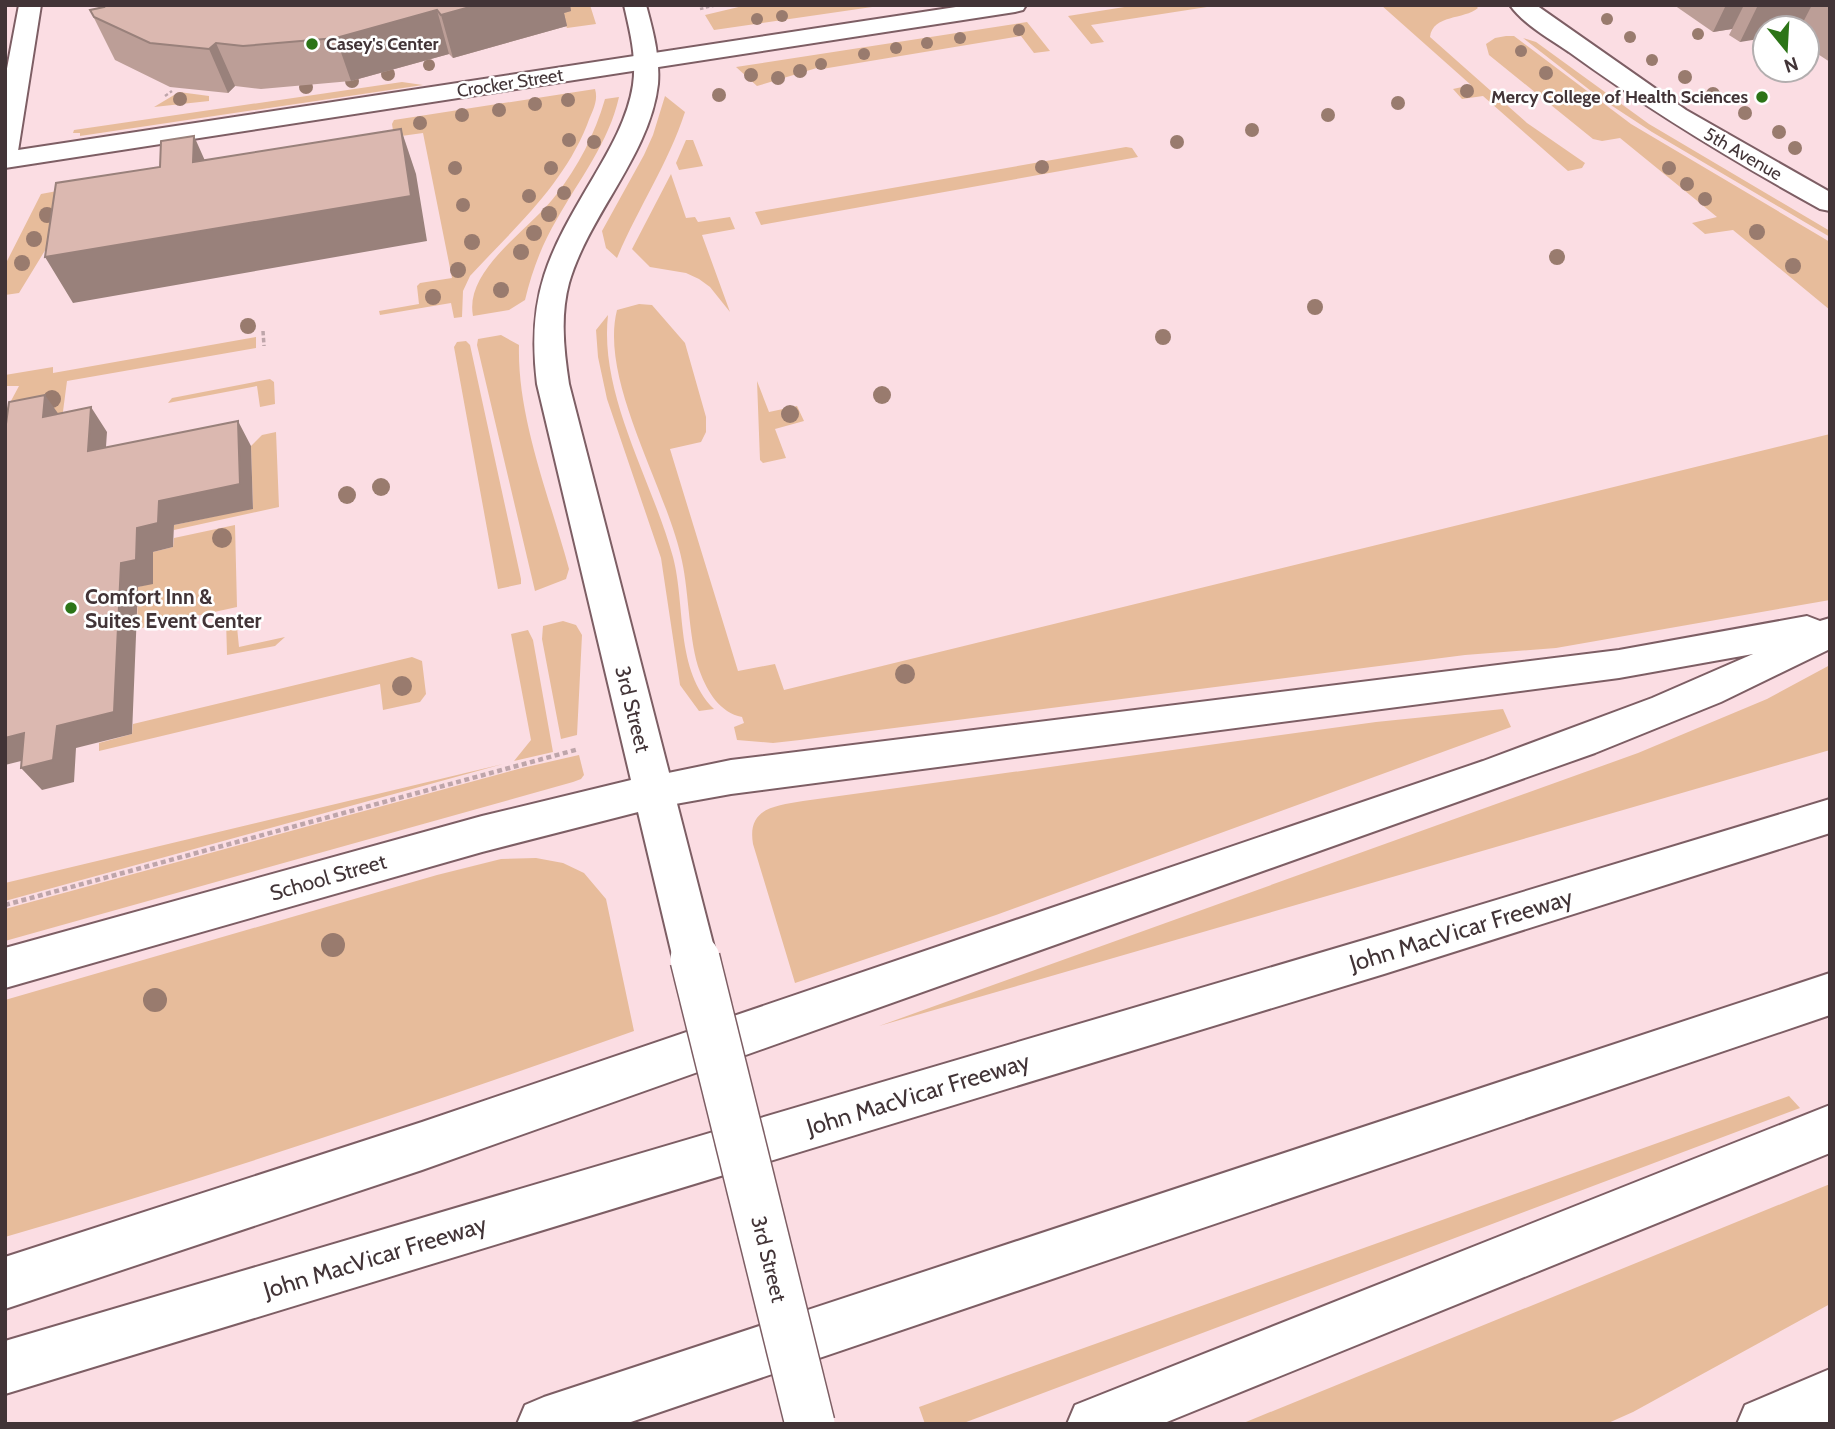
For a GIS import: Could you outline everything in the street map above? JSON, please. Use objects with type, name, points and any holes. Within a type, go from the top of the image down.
[{"type":"main road","points":[[5,151],[30,5]]},
{"type":"main road","name":"3rd Street","points":[[635,5],[646,42],[641,99],[625,147],[581,220],[561,265],[551,300],[548,330],[553,384],[810,1424]]},
{"type":"main road","name":"Crocker Street","points":[[5,160],[646,62],[913,13],[1015,5]]},
{"type":"main road","name":"5th Avenue","points":[[1521,5],[1611,72],[1672,112],[1732,149],[1830,203]]},
{"type":"main road","name":"School Street","points":[[5,968],[482,834],[653,791],[731,776],[1619,664],[1830,626]]},
{"type":"main road","points":[[5,1283],[422,1146],[1496,774],[1740,677],[1830,632]]},
{"type":"main road","name":"John MacVicar Freeway","points":[[5,1368],[1371,958],[1830,816]]},
{"type":"main road","points":[[544,1424],[1830,995]]},
{"type":"main road","points":[[1094,1424],[1830,1129]]},
{"type":"main road","points":[[1764,1424],[1830,1396]]},
{"type":"path","points":[[700,9],[717,5]]},
{"type":"path","points":[[165,96],[173,91]]},
{"type":"path","points":[[263,331],[264,346]]},
{"type":"path","points":[[5,905],[579,749]]},
{"type":"shaded area","points":[[568,5],[590,5],[596,24],[567,28],[560,13]]},
{"type":"shaded area","points":[[747,5],[879,6],[714,30],[705,15]]},
{"type":"shaded area","points":[[1137,5],[1207,7],[1091,25],[1104,42],[1091,44],[1068,16]]},
{"type":"shaded area","points":[[1381,5],[1475,5],[1478,8],[1472,12],[1437,24],[1430,37],[1527,123],[1585,163],[1582,168],[1568,171],[1483,96],[1462,99],[1453,89],[1471,85]]},
{"type":"shaded area","points":[[1027,22],[1050,51],[1034,53],[1021,36],[822,69],[820,67],[757,86],[736,67]]},
{"type":"shaded area","points":[[1514,36],[1631,124],[1830,242],[1830,310],[1733,230],[1705,234],[1692,223],[1717,217],[1620,138],[1602,141],[1593,139],[1489,55],[1486,44],[1495,38]]},
{"type":"shaded area","points":[[1523,38],[1536,42],[1649,124],[1830,231],[1830,237],[1652,132],[1600,98]]},
{"type":"shaded area","points":[[402,82],[423,85],[80,136],[80,133],[73,133],[74,130]]},
{"type":"shaded area","points":[[595,89],[596,98],[592,112],[577,147],[564,168],[536,206],[470,276],[463,291],[462,317],[454,318],[451,303],[380,315],[379,311],[419,304],[417,286],[420,283],[452,278],[423,133],[394,137],[394,120]]},
{"type":"shaded area","points":[[179,92],[209,96],[209,101],[154,107]]},
{"type":"shaded area","points":[[665,96],[685,112],[670,150],[617,258],[606,248],[602,231],[644,155]]},
{"type":"shaded area","points":[[619,97],[601,145],[547,238],[534,268],[525,300],[509,310],[473,316],[473,299],[488,266],[556,195],[585,150],[605,99]]},
{"type":"shaded area","points":[[686,140],[693,140],[703,166],[679,170],[676,163]]},
{"type":"shaded area","points":[[1132,148],[1138,157],[761,225],[755,212]]},
{"type":"shaded area","points":[[671,174],[686,218],[695,217],[698,222],[730,217],[735,229],[702,235],[730,312],[710,287],[699,279],[686,273],[650,267],[632,249]]},
{"type":"shaded area","points":[[68,189],[52,239],[19,293],[5,295],[5,265],[41,194]]},
{"type":"shaded area","points":[[639,304],[652,305],[685,343],[706,417],[706,432],[701,442],[670,449],[738,671],[775,664],[784,690],[1830,434],[1830,600],[1556,648],[1465,655],[800,740],[773,743],[737,740],[734,727],[744,723],[742,717],[727,711],[715,700],[706,686],[696,660],[682,561],[663,501],[637,435],[617,369],[614,338],[617,310]]},
{"type":"shaded area","points":[[608,315],[607,345],[619,406],[673,557],[687,657],[693,676],[714,709],[699,711],[680,685],[661,558],[607,399],[598,357],[596,330]]},
{"type":"shaded area","points":[[501,335],[519,345],[523,401],[529,429],[569,569],[566,579],[535,591],[477,345],[478,339]]},
{"type":"shaded area","points":[[256,337],[256,348],[67,381],[62,419],[5,444],[5,412],[19,386],[5,386],[5,375],[53,367],[53,373]]},
{"type":"shaded area","points":[[466,341],[470,345],[521,579],[521,584],[498,589],[454,347],[457,342]]},
{"type":"shaded area","points":[[270,379],[274,382],[275,404],[260,407],[257,386],[168,403],[172,398]]},
{"type":"shaded area","points":[[757,381],[769,412],[797,406],[804,421],[775,429],[786,458],[763,463],[760,460]]},
{"type":"shaded area","points":[[276,432],[279,507],[174,530],[174,525],[253,508],[251,446],[262,435]]},
{"type":"shaded area","points":[[235,525],[237,607],[137,629],[138,587],[153,583],[153,552],[173,547],[174,538]]},
{"type":"shaded area","points":[[236,617],[239,647],[285,637],[275,646],[227,655],[226,619]]},
{"type":"shaded area","points":[[563,621],[576,625],[582,635],[577,735],[561,739],[542,639],[543,626]]},
{"type":"shaded area","points":[[528,630],[533,640],[553,752],[514,761],[531,740],[511,634]]},
{"type":"shaded area","points":[[412,657],[422,661],[426,694],[420,702],[383,710],[380,684],[99,751],[99,743],[132,734],[133,724]]},
{"type":"shaded area","points":[[1830,665],[1830,750],[879,1026],[1638,753],[1767,699]]},
{"type":"shaded area","points":[[1503,709],[1511,727],[996,915],[795,983],[753,844],[752,832],[759,816],[773,807],[792,803],[1376,722]]},
{"type":"shaded area","points":[[579,755],[584,775],[573,782],[5,941],[5,909],[522,768]]},
{"type":"shaded area","points":[[503,764],[5,901],[5,883]]},
{"type":"shaded area","points":[[536,858],[563,863],[584,873],[606,899],[634,1031],[321,1139],[5,1237],[5,1000],[437,875],[501,859]]},
{"type":"shaded area","points":[[1789,1096],[1800,1108],[961,1424],[925,1424],[919,1407]]},
{"type":"shaded area","points":[[1830,1184],[1830,1304],[1633,1412],[1606,1424],[1241,1424]]},
{"type":"building","points":[[103,5],[477,5],[441,15],[437,10],[336,38],[243,46],[216,43],[209,49],[150,43],[94,17],[90,10],[104,7]]},
{"type":"building","points":[[401,129],[411,196],[45,257],[56,183],[160,167],[161,141],[194,136],[193,162]]},
{"type":"building","name":"Comfort Inn & Suites Event Center","points":[[45,395],[43,417],[91,407],[88,451],[238,421],[240,484],[159,501],[158,523],[137,528],[136,560],[121,563],[114,712],[57,726],[53,760],[21,768],[24,733],[5,738],[5,424],[9,402]]},
{"type":"place","name":"Casey's Center","points":[[312,44]]},
{"type":"place","name":"Mercy College of Health Sciences","points":[[1762,97]]},
{"type":"place","name":"Comfort Inn & Suites Event Center","points":[[71,608]]}]
